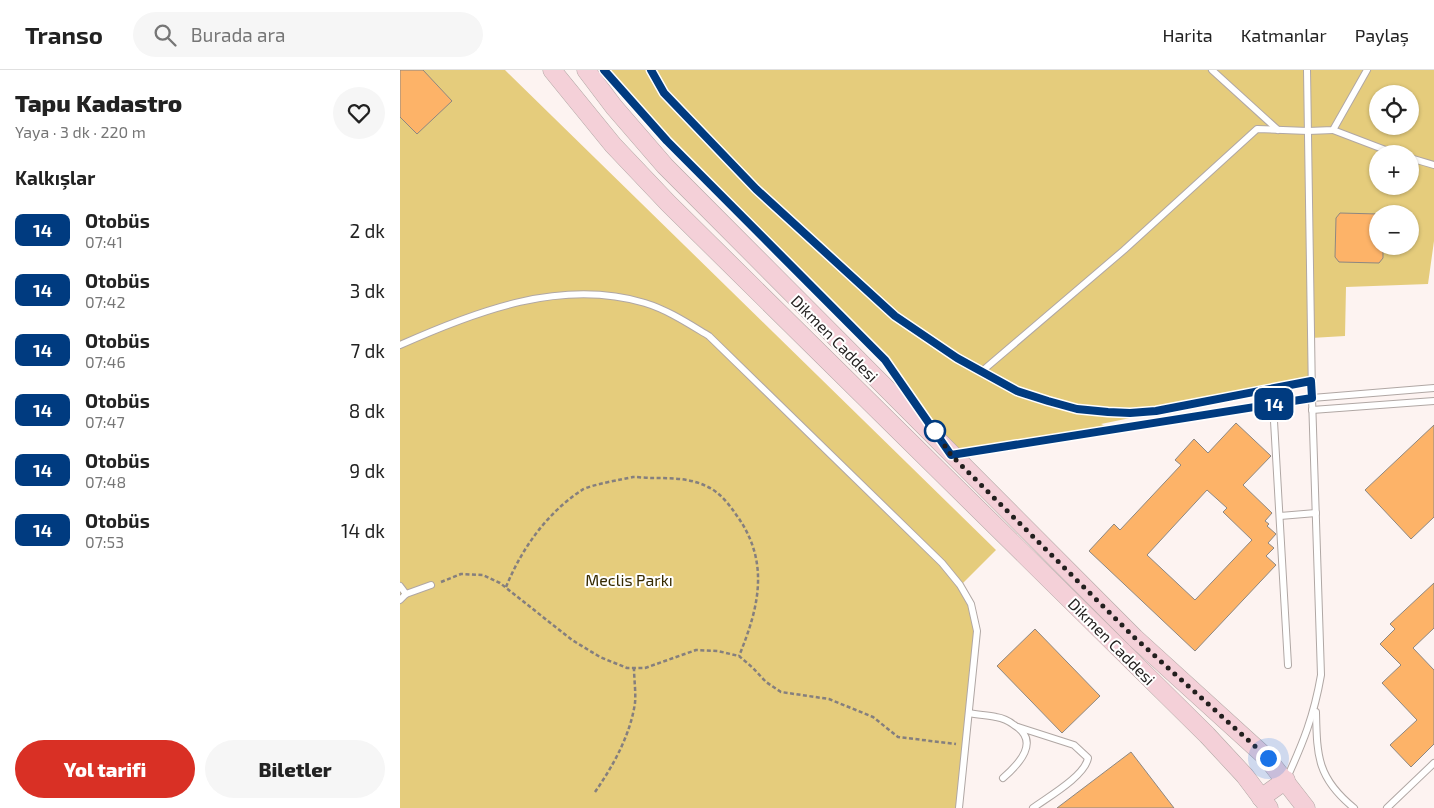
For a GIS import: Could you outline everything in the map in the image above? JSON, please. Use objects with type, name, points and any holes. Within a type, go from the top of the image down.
[{"type":"main road","name":"Dikmen Caddesi","points":[[552,70],[613,145],[668,204],[1207,735],[1245,776],[1265,803]]},
{"type":"main road","name":"Dikmen Caddesi","points":[[586,70],[614,107],[665,166],[1135,638],[1268,758],[1306,808]]},
{"type":"main road","points":[[1245,776],[1268,758]]},
{"type":"main road","points":[[1265,803],[1286,780]]},
{"type":"lane","points":[[604,70],[667,141],[885,360],[951,455],[1312,398],[1434,388]]},
{"type":"lane","points":[[651,70],[664,93],[756,189],[895,316],[957,358],[1017,391],[1077,409],[1130,413],[1156,411],[1311,381]]},
{"type":"lane","points":[[1212,70],[1278,130]]},
{"type":"lane","points":[[1286,780],[1305,738],[1315,706],[1321,676],[1311,381],[1306,70]]},
{"type":"lane","points":[[1333,130],[1367,70]]},
{"type":"lane","points":[[981,372],[1124,250],[1257,129],[1333,130],[1372,145]]},
{"type":"lane","points":[[1419,161],[1434,165]]},
{"type":"lane","points":[[400,345],[466,317],[499,307],[533,299],[585,294],[616,297],[645,303],[677,316],[709,336],[942,563],[960,585],[971,604],[977,631],[959,808]]},
{"type":"lane","points":[[1312,410],[1434,401]]},
{"type":"lane","points":[[1274,421],[1288,665]]},
{"type":"lane","points":[[1280,516],[1316,513]]},
{"type":"lane","points":[[400,600],[406,594],[431,585]]},
{"type":"lane","points":[[400,586],[406,594]]},
{"type":"lane","points":[[1315,706],[1316,746],[1321,768],[1330,785],[1354,808]]},
{"type":"lane","points":[[969,713],[996,717],[1018,727],[1074,745],[1088,758],[1087,764],[1077,776],[1033,808]]},
{"type":"lane","points":[[1003,778],[1021,759],[1026,749],[1026,736],[1018,727]]},
{"type":"lane","points":[[1387,808],[1434,763]]},
{"type":"path","points":[[505,587],[514,567],[533,536],[557,509],[584,489],[634,477],[682,478],[708,487],[728,502],[744,524],[755,547],[758,575],[756,602],[750,629],[739,656]]},
{"type":"path","points":[[431,585],[461,574],[483,576],[500,583],[572,640],[600,657],[627,668],[645,668],[696,650],[718,651],[739,656],[766,682],[781,692],[830,699],[873,717],[898,737],[965,745]]},
{"type":"path","points":[[595,792],[611,768],[628,730],[635,703],[634,668]]},
{"type":"green space","name":"Meclis Parkı","points":[[400,70],[505,70],[996,550],[961,585],[971,604],[977,631],[959,808],[400,808]]},
{"type":"green space","points":[[604,70],[1434,70],[1434,241],[1428,284],[1346,287],[1345,336],[1311,338],[1311,381],[1101,424],[1112,429],[951,455],[885,360],[667,141]]},
{"type":"building","points":[[400,70],[423,70],[452,101],[417,134],[400,117]]},
{"type":"building","points":[[1340,213],[1369,214],[1369,255],[1383,255],[1379,263],[1339,262],[1335,257],[1336,218]]},
{"type":"building","points":[[1236,423],[1271,456],[1243,485],[1272,513],[1265,521],[1269,524],[1267,526],[1276,534],[1268,543],[1274,548],[1266,556],[1276,565],[1195,651],[1089,551],[1114,524],[1120,530],[1181,465],[1175,460],[1194,439],[1208,453]],"holes":[[[1207,490],[1227,508],[1223,512],[1252,540],[1195,600],[1147,555]]]},
{"type":"building","points":[[1434,425],[1434,517],[1411,539],[1365,490]]},
{"type":"building","points":[[1434,583],[1434,628],[1413,648],[1434,670],[1434,744],[1411,767],[1390,745],[1417,720],[1382,683],[1401,665],[1380,644],[1395,629],[1390,624]]},
{"type":"building","points":[[1035,629],[1100,696],[1062,733],[997,666]]},
{"type":"building","points":[[1131,752],[1174,808],[1057,808]]},
{"type":"bus line","name":"14","points":[[604,70],[667,141],[885,360],[951,455],[1312,398],[1311,381],[1156,411],[1130,413],[1077,409],[1017,391],[957,358],[895,316],[756,189],[664,93],[651,70]]},
{"type":"route","points":[[935,431],[951,455],[1135,638],[1221,718],[1268,758]]}]
